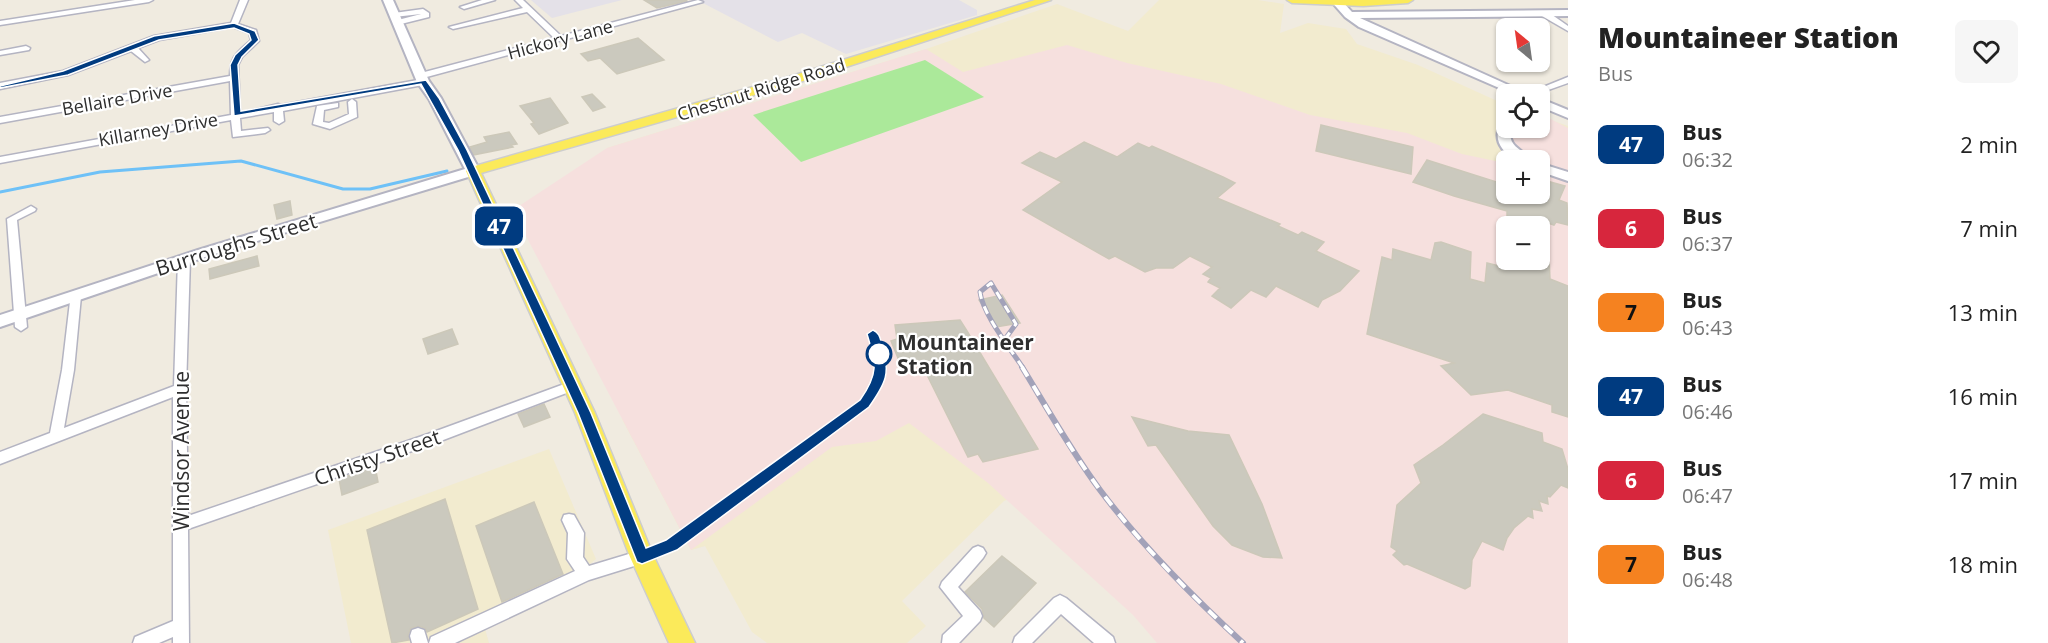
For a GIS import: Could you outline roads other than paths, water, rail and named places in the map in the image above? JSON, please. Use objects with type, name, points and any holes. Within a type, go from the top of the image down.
[{"type":"main road","name":"Chestnut Ridge Road","points":[[473,171],[809,75],[1046,0]]},
{"type":"main road","points":[[1292,0],[1337,2],[1408,0]]},
{"type":"main road","points":[[484,195],[499,175],[545,152]]},
{"type":"main road","points":[[473,171],[572,386],[642,557],[682,643]]},
{"type":"street","points":[[0,23],[149,0]]},
{"type":"street","points":[[234,25],[244,0]]},
{"type":"street","points":[[388,0],[422,79],[435,98],[473,171]]},
{"type":"street","points":[[464,6],[491,0]]},
{"type":"street","points":[[519,0],[559,39]]},
{"type":"street","name":"Hickory Lane","points":[[422,79],[559,39],[699,2]]},
{"type":"street","points":[[1337,2],[1363,25],[1499,84]]},
{"type":"street","points":[[453,27],[528,9]]},
{"type":"street","points":[[1349,15],[1568,13]]},
{"type":"street","points":[[1545,14],[1568,29]]},
{"type":"street","points":[[0,86],[65,73],[157,38],[234,25],[253,32],[255,40],[238,56],[234,65],[236,135],[265,130]]},
{"type":"street","points":[[0,52],[26,48]]},
{"type":"street","points":[[133,48],[145,60]]},
{"type":"street","name":"Bellaire Drive","points":[[0,120],[234,78]]},
{"type":"street","points":[[297,96],[349,95],[396,79]]},
{"type":"street","name":"Killarney Drive","points":[[0,160],[237,114],[349,95],[422,79]]},
{"type":"street","points":[[1550,87],[1568,80]]},
{"type":"street","points":[[278,107],[279,121]]},
{"type":"street","points":[[1550,107],[1568,114]]},
{"type":"street","points":[[1503,138],[1506,147],[1510,150]]},
{"type":"street","name":"Burroughs Street","points":[[0,321],[21,320],[75,296],[184,259],[473,171]]},
{"type":"street","points":[[1550,171],[1568,177]]},
{"type":"street","points":[[21,320],[12,219],[31,208]]},
{"type":"street","name":"Windsor Avenue","points":[[181,643],[180,389],[184,259]]},
{"type":"street","points":[[56,436],[68,369],[75,296]]},
{"type":"street","name":"Christy Street","points":[[181,525],[433,438],[572,386]]},
{"type":"street","points":[[0,458],[180,389]]},
{"type":"street","points":[[569,520],[576,533],[575,559],[586,574]]},
{"type":"street","points":[[949,641],[974,616],[948,587],[978,553]]},
{"type":"street","points":[[437,643],[586,574],[642,557]]},
{"type":"street","points":[[1021,643],[1060,603],[1107,643]]},
{"type":"street","points":[[141,643],[181,626]]},
{"type":"waterway","points":[[0,192],[100,172],[241,161],[343,189],[370,189],[447,171]]},
{"type":"railway","points":[[1005,339],[1016,324],[991,283],[980,292],[982,301],[991,321],[1023,368]]},
{"type":"railway","points":[[1022,367],[1079,460],[1116,511],[1168,570],[1243,643]]},
{"type":"place","name":"Mountaineer Station","points":[[879,354]]}]
